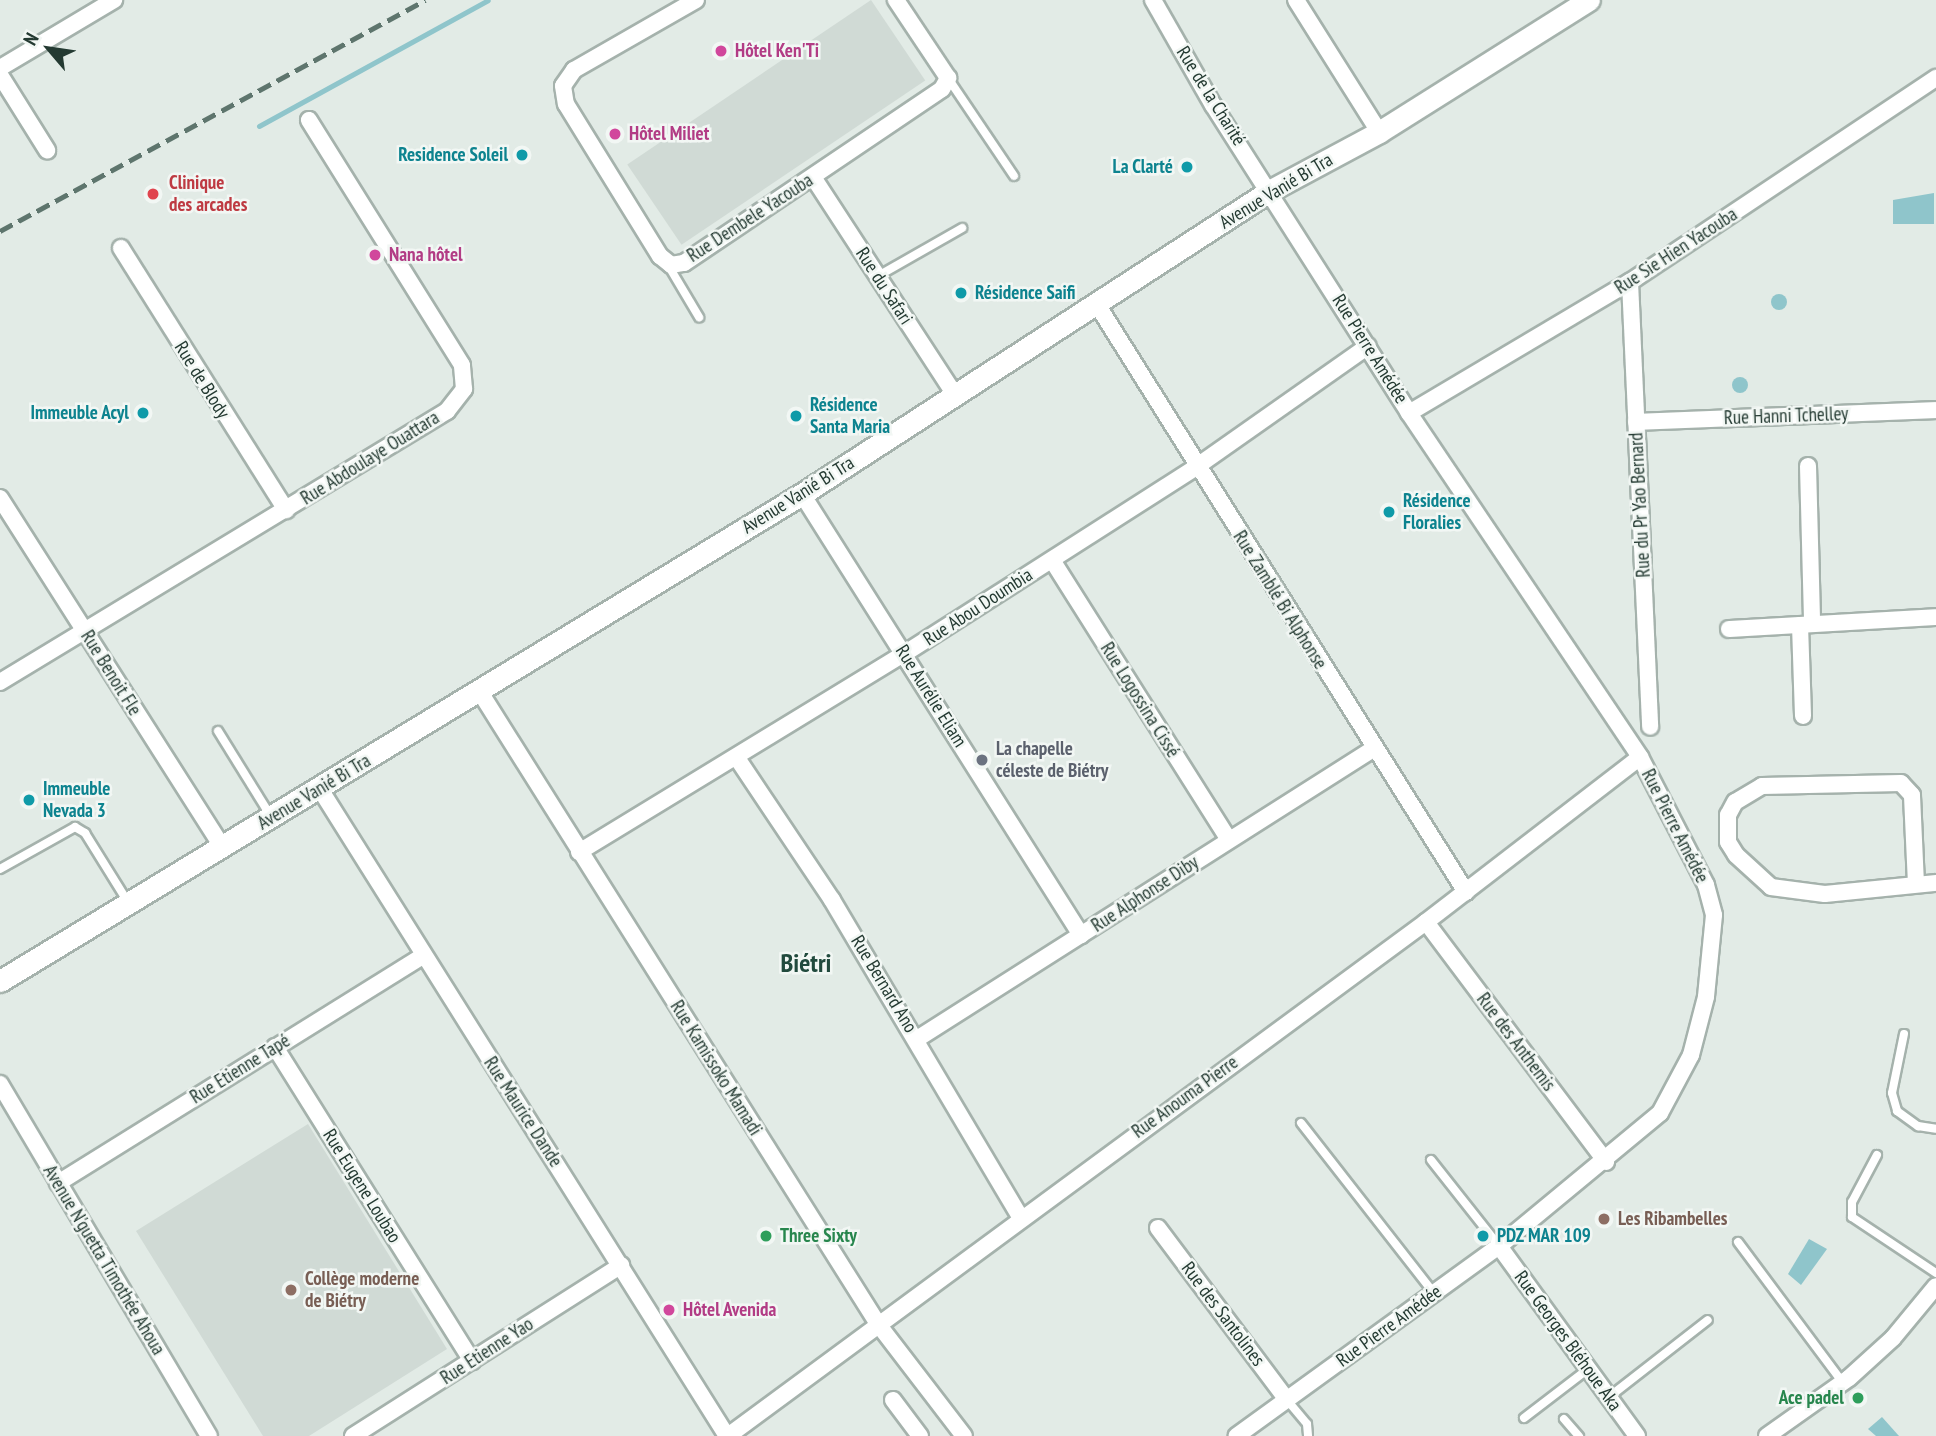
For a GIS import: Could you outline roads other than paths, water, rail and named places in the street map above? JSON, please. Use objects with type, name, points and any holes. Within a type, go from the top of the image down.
[{"type":"street","points":[[0,68],[114,0]]},
{"type":"street","name":"Rue Dembele Yacouba","points":[[696,0],[574,70],[563,86],[566,104],[666,262],[684,263],[937,95],[948,78]]},
{"type":"street","points":[[896,0],[948,78]]},
{"type":"street","name":"Rue de la Charité","points":[[1153,0],[1213,105],[1271,190]]},
{"type":"street","points":[[1296,0],[1379,132]]},
{"type":"street","name":"Avenue Vanié Bi Tra","points":[[0,981],[480,692],[802,494],[1098,306],[1271,190],[1379,132],[1589,0]]},
{"type":"street","points":[[0,75],[47,150]]},
{"type":"street","name":"Rue Sie Hien Yacouba","points":[[1409,413],[1630,282],[1936,78]]},
{"type":"street","name":"Rue Abdoulaye Ouattara","points":[[0,682],[83,629],[286,510],[447,411],[464,390],[465,377],[309,120]]},
{"type":"street","name":"Rue du Safari","points":[[813,177],[955,395]]},
{"type":"street","name":"Rue Pierre Amédée","points":[[1237,1436],[1499,1246],[1606,1162],[1660,1114],[1678,1085],[1706,997],[1713,952],[1714,915],[1706,885],[1640,757],[1409,413],[1271,190]]},
{"type":"street","name":"Rue de Blody","points":[[121,248],[286,510]]},
{"type":"street","name":"Rue du Pr Yao Bernard","points":[[1630,282],[1650,727]]},
{"type":"street","name":"Rue Zamblé Bi Alphonse","points":[[1098,306],[1373,749],[1466,892]]},
{"type":"street","name":"Rue Abou Doumbia","points":[[579,852],[737,758],[1052,560],[1196,467],[1368,346]]},
{"type":"street","name":"Rue Hanni Tchelley","points":[[1636,422],[1936,410]]},
{"type":"street","points":[[1803,716],[1808,466]]},
{"type":"street","name":"Rue Aurélie Eliam","points":[[802,494],[1081,935]]},
{"type":"street","name":"Rue Benoit Fle","points":[[0,498],[222,847]]},
{"type":"street","name":"Rue Logossina Cissé","points":[[1052,560],[1229,840]]},
{"type":"street","points":[[1728,629],[1936,617]]},
{"type":"street","name":"Rue Kamissoko Mamadi","points":[[480,692],[878,1324],[964,1436]]},
{"type":"street","name":"Rue Alphonse Diby","points":[[918,1039],[1373,749]]},
{"type":"street","name":"Rue Anouma Pierre","points":[[727,1436],[1020,1217],[1426,922],[1640,757]]},
{"type":"street","name":"Rue Bernard Ano","points":[[737,758],[918,1039],[1020,1217]]},
{"type":"street","points":[[1916,884],[1912,795],[1901,783],[1762,786],[1735,802],[1728,815],[1726,829],[1736,855],[1771,887],[1825,894],[1936,883]]},
{"type":"street","name":"Rue Maurice Dande","points":[[320,789],[727,1436]]},
{"type":"street","name":"Rue des Anthemis","points":[[1426,922],[1606,1162]]},
{"type":"street","name":"Rue Etienne Tapé","points":[[58,1183],[423,956]]},
{"type":"street","name":"Rue Eugene Loubao","points":[[275,1047],[472,1361]]},
{"type":"street","name":"Avenue N'guetta Timothée Ahoua","points":[[0,1084],[209,1436]]},
{"type":"street","name":"Rue des Santolines","points":[[1158,1228],[1287,1400]]},
{"type":"street","name":"Rue Georges Bléhoue Aka","points":[[1499,1246],[1636,1436]]},
{"type":"street","name":"Rue Etienne Yao","points":[[353,1436],[621,1265]]},
{"type":"street","points":[[1767,1436],[1843,1383],[1893,1338],[1936,1286]]},
{"type":"street","points":[[893,1400],[915,1434]]},
{"type":"lane","points":[[948,78],[1014,176]]},
{"type":"lane","points":[[878,276],[962,228]]},
{"type":"lane","points":[[666,262],[699,317]]},
{"type":"lane","points":[[218,731],[272,818]]},
{"type":"lane","points":[[0,869],[75,827],[85,833],[129,903]]},
{"type":"lane","points":[[1904,1034],[1892,1093],[1897,1111],[1918,1126],[1936,1129]]},
{"type":"lane","points":[[1301,1123],[1434,1293]]},
{"type":"lane","points":[[1877,1155],[1852,1202],[1852,1217],[1936,1273]]},
{"type":"lane","points":[[1431,1160],[1499,1246]]},
{"type":"lane","points":[[1738,1242],[1843,1383]]},
{"type":"lane","points":[[1609,1397],[1709,1321]]},
{"type":"lane","points":[[1524,1418],[1588,1368]]},
{"type":"lane","points":[[1287,1400],[1307,1424],[1308,1436]]},
{"type":"lane","points":[[1564,1419],[1579,1436]]},
{"type":"water","points":[[1934,193],[1934,224],[1893,224],[1893,200]]},
{"type":"water","points":[[1779,294],[1785,296],[1785,308],[1779,310],[1773,308],[1771,302],[1773,296]]},
{"type":"water","points":[[1740,377],[1748,385],[1740,393],[1732,385]]},
{"type":"water","points":[[1809,1239],[1827,1249],[1801,1285],[1788,1274]]},
{"type":"water","points":[[1882,1417],[1899,1436],[1876,1436],[1868,1429]]},
{"type":"waterway","points":[[259,126],[488,0]]},
{"type":"railway","points":[[0,231],[425,0]]},
{"type":"place","name":"Hôtel Ken'Ti","points":[[721,51]]},
{"type":"place","name":"Hôtel Miliet","points":[[615,134]]},
{"type":"place","name":"Residence Soleil","points":[[522,155]]},
{"type":"place","name":"La Clarté","points":[[1187,167]]},
{"type":"place","name":"Clinique des arcades","points":[[153,194]]},
{"type":"place","name":"Nana hôtel","points":[[375,255]]},
{"type":"place","name":"Résidence Saifi","points":[[961,293]]},
{"type":"place","name":"Immeuble Acyl","points":[[143,413]]},
{"type":"place","name":"Résidence Santa Maria","points":[[796,416]]},
{"type":"place","name":"Résidence Floralies","points":[[1389,512]]},
{"type":"place","name":"La chapelle céleste de Biétry","points":[[982,760]]},
{"type":"place","name":"Immeuble Nevada 3","points":[[29,800]]},
{"type":"place","name":"Les Ribambelles","points":[[1604,1219]]},
{"type":"place","name":"Three Sixty","points":[[766,1236]]},
{"type":"place","name":"PDZ MAR 109","points":[[1483,1236]]},
{"type":"place","name":"Collège moderne de Biétry","points":[[291,1290]]},
{"type":"place","name":"Hôtel Avenida","points":[[669,1310]]},
{"type":"place","name":"Ace padel","points":[[1858,1398]]},
{"type":"district","name":"Biétri","points":[[806,963]]}]
